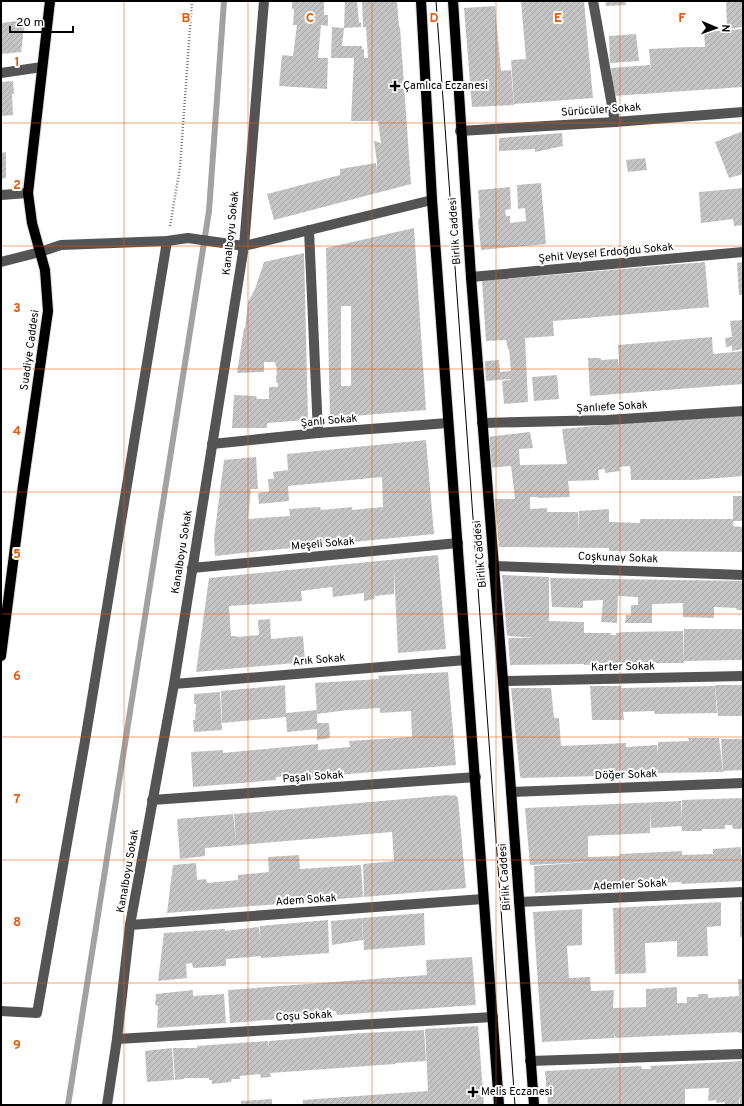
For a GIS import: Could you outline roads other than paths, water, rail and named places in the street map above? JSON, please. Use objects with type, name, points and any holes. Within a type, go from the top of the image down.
[{"type":"main road","name":"Suadiye Caddesi","points":[[1,656],[48,311],[45,270],[32,223],[28,193],[50,1]]},
{"type":"main road","name":"Birlik Caddesi","points":[[421,1],[432,200],[476,777],[483,899],[499,1105]]},
{"type":"main road","name":"Birlik Caddesi","points":[[453,1],[460,131],[503,681],[534,1105]]},
{"type":"street","name":"Kanalboyu Sokak","points":[[107,1105],[117,1039],[130,924],[174,684],[244,246],[264,1]]},
{"type":"street","points":[[593,1],[616,122]]},
{"type":"street","points":[[1,73],[42,67]]},
{"type":"street","name":"Sürücüler Sokak","points":[[460,131],[616,122],[743,112]]},
{"type":"street","points":[[1,195],[28,193]]},
{"type":"street","points":[[1,262],[61,245],[167,241],[188,238],[244,246],[432,200]]},
{"type":"street","points":[[309,230],[318,433]]},
{"type":"street","points":[[1,1011],[37,1014],[85,742],[167,241]]},
{"type":"street","name":"Şehit Veysel Erdoğdu Sokak","points":[[471,277],[743,252]]},
{"type":"street","name":"Şanlıefe Sokak","points":[[482,422],[608,420],[743,411]]},
{"type":"street","name":"Şanlı Sokak","points":[[212,444],[318,433],[448,423]]},
{"type":"street","name":"Meşeli Sokak","points":[[192,568],[458,544]]},
{"type":"street","name":"Coşkunay Sokak","points":[[493,566],[743,575]]},
{"type":"street","name":"Arık Sokak","points":[[174,684],[466,660]]},
{"type":"street","name":"Karter Sokak","points":[[503,681],[743,676]]},
{"type":"street","name":"Paşalı Sokak","points":[[152,800],[476,777]]},
{"type":"street","name":"Döğer Sokak","points":[[510,792],[743,783]]},
{"type":"street","name":"Ademler Sokak","points":[[519,902],[743,892]]},
{"type":"street","name":"Adem Sokak","points":[[130,924],[483,899]]},
{"type":"street","name":"Coşu Sokak","points":[[117,1039],[493,1017]]},
{"type":"street","points":[[530,1061],[743,1054]]},
{"type":"waterway","points":[[68,1105],[209,211],[224,1]]},
{"type":"tram line","points":[[436,1],[515,1105]]},
{"type":"place","name":"Çamlıca Eczanesi","points":[[395,86]]},
{"type":"place","name":"Melis Eczanesi","points":[[473,1092]]}]
